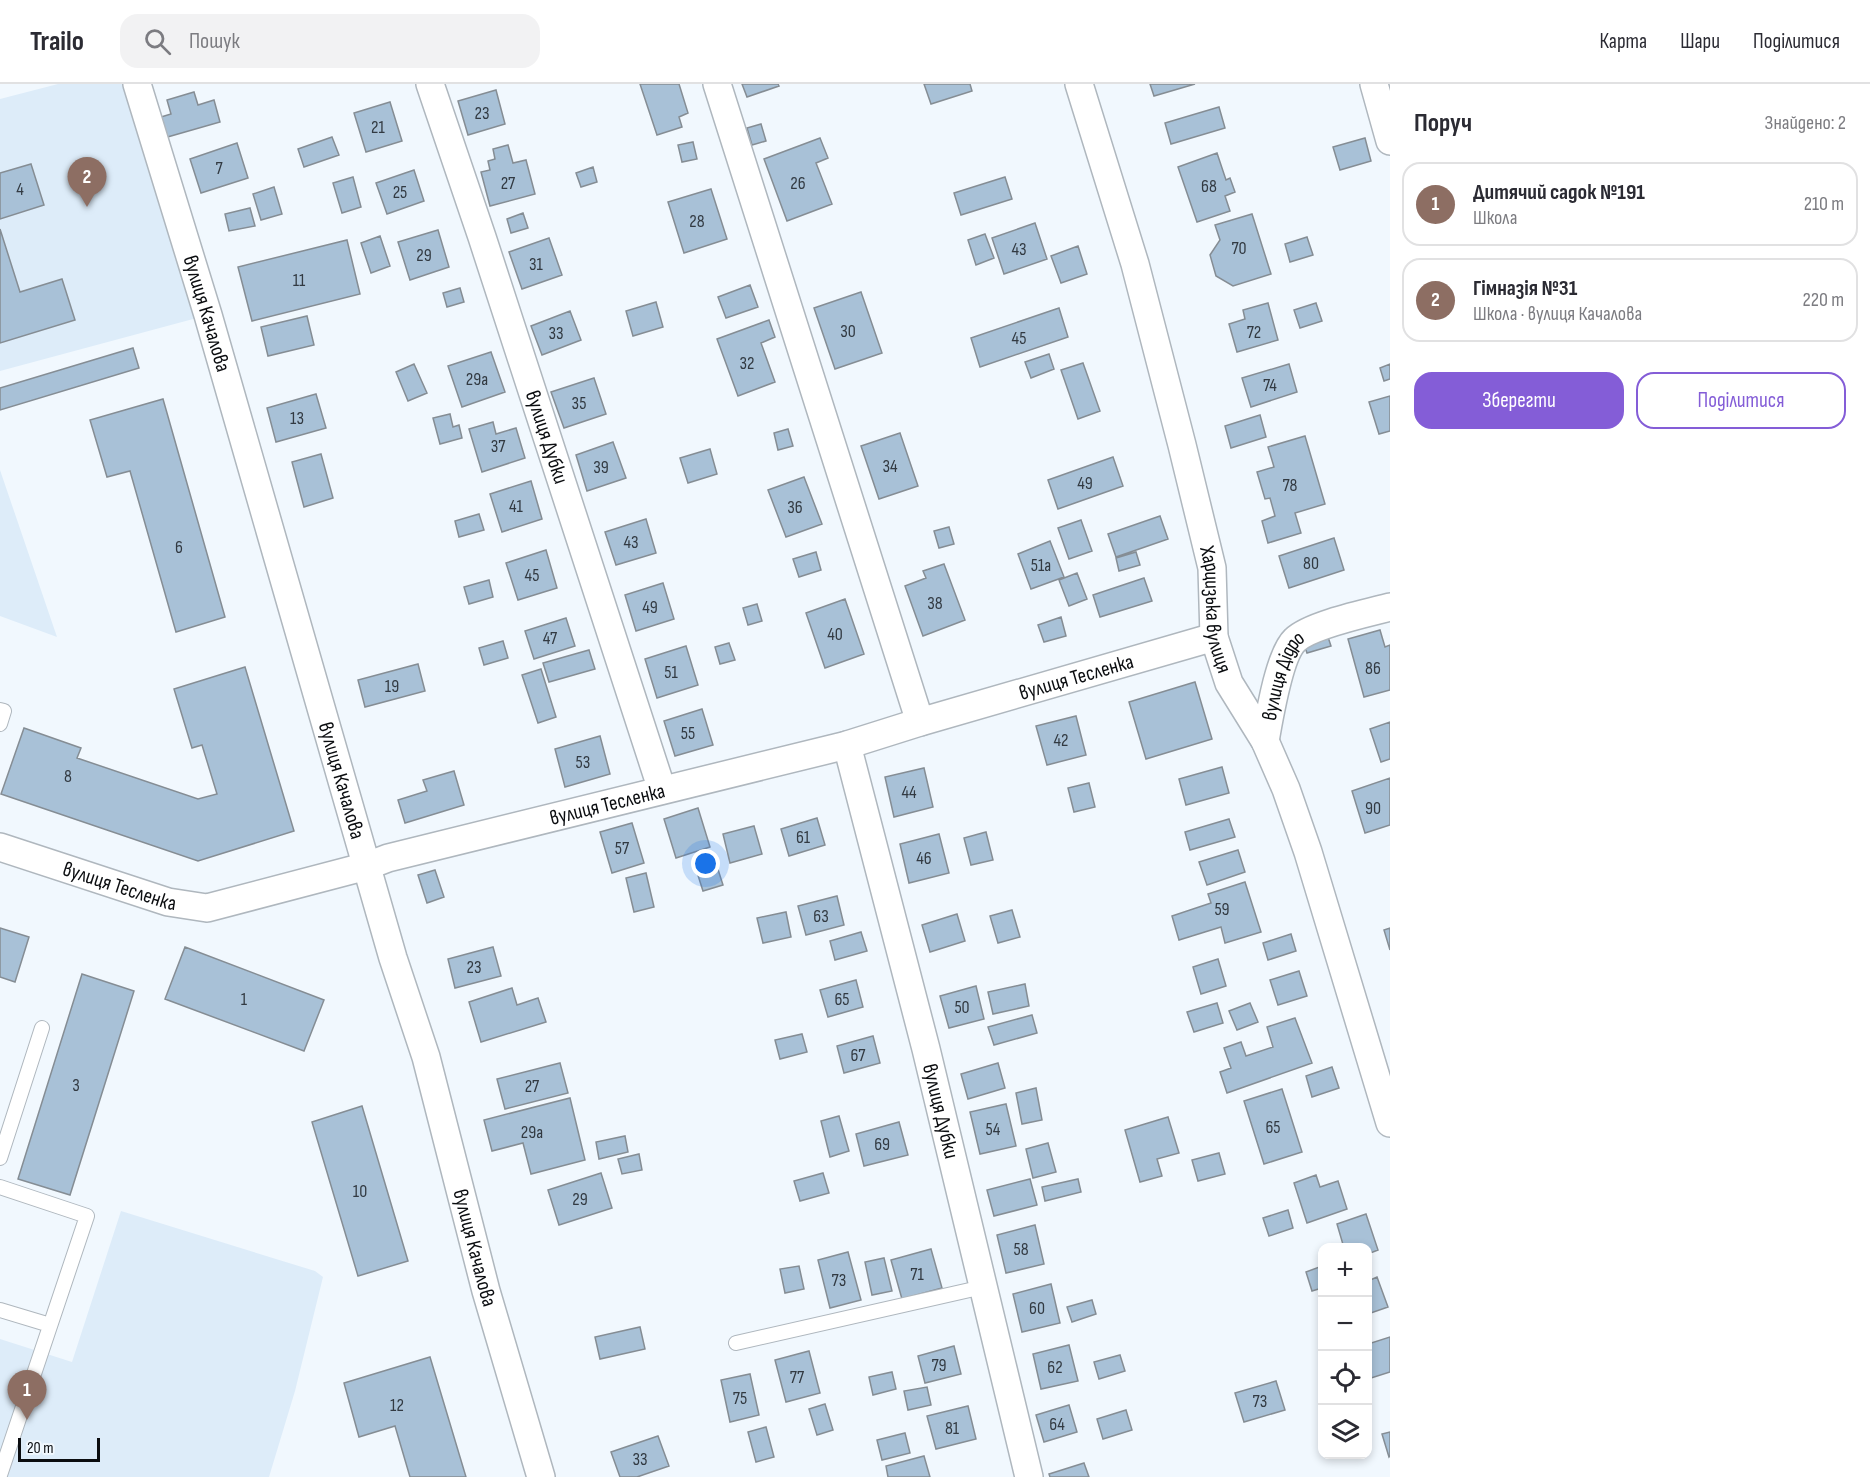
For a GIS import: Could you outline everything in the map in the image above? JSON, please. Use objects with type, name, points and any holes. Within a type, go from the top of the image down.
[{"type":"street","name":"вулиця Качалова","points":[[137,84],[208,315],[393,958],[426,1057],[486,1291],[541,1477]]},
{"type":"street","name":"вулиця Дубки","points":[[430,84],[662,790]]},
{"type":"street","points":[[717,84],[921,722]]},
{"type":"street","name":"Харцизька вулиця","points":[[1079,84],[1135,264],[1182,444],[1212,568],[1214,637],[1229,682],[1265,741],[1286,789],[1308,852],[1390,1123]]},
{"type":"street","points":[[1374,84],[1390,141]]},
{"type":"street","name":"вулиця Дідро","points":[[1265,741],[1283,664],[1293,641],[1306,632],[1390,607]]},
{"type":"street","name":"вулиця Тесленка","points":[[0,847],[168,902],[207,908],[367,866],[388,858],[847,746],[921,722],[1214,637]]},
{"type":"street","name":"вулиця Дубки","points":[[847,746],[926,1049],[1029,1477]]},
{"type":"lane","points":[[0,710],[4,711],[0,724]]},
{"type":"lane","points":[[0,1158],[42,1028]]},
{"type":"lane","points":[[0,1187],[87,1215],[0,1474]]},
{"type":"lane","points":[[736,1343],[983,1287]]},
{"type":"lane","points":[[0,1310],[50,1325]]},
{"type":"shaded area","points":[[58,84],[137,84],[208,315],[0,371],[0,99]]},
{"type":"shaded area","points":[[0,470],[57,637],[0,616]]},
{"type":"shaded area","points":[[121,1211],[315,1271],[323,1277],[295,1391],[269,1477],[0,1477],[0,1339],[72,1362]]},
{"type":"building","points":[[640,84],[679,84],[688,113],[679,117],[682,127],[657,135]]},
{"type":"building","points":[[742,84],[778,84],[779,86],[747,97]]},
{"type":"building","points":[[924,84],[970,84],[972,91],[931,104]]},
{"type":"building","points":[[1150,84],[1195,84],[1154,96]]},
{"type":"building","points":[[496,90],[505,124],[468,135],[458,101]]},
{"type":"building","points":[[194,92],[198,105],[214,100],[220,122],[157,140],[151,120],[171,114],[167,100]]},
{"type":"building","points":[[390,102],[402,141],[366,152],[354,113]]},
{"type":"building","points":[[1219,107],[1225,128],[1171,144],[1165,123]]},
{"type":"building","points":[[761,124],[766,141],[752,145],[747,128]]},
{"type":"building","points":[[332,137],[339,155],[304,167],[298,149]]},
{"type":"building","points":[[820,138],[828,158],[816,163],[832,204],[787,221],[764,159]]},
{"type":"building","points":[[1365,138],[1371,161],[1340,170],[1333,147]]},
{"type":"building","points":[[693,142],[697,159],[682,162],[678,145]]},
{"type":"building","points":[[237,143],[248,178],[201,193],[190,159]]},
{"type":"building","points":[[508,145],[513,163],[526,160],[535,194],[490,206],[481,172],[490,170],[488,161],[495,159],[493,149]]},
{"type":"building","points":[[1217,153],[1226,180],[1230,178],[1235,192],[1225,196],[1230,211],[1197,222],[1178,167]]},
{"type":"building","points":[[31,164],[44,205],[0,219],[0,173]]},
{"type":"building","points":[[593,167],[597,182],[581,187],[576,173]]},
{"type":"building","points":[[414,170],[424,201],[387,214],[376,183]]},
{"type":"building","points":[[353,177],[361,207],[342,213],[333,183]]},
{"type":"building","points":[[1005,177],[1012,199],[961,215],[954,193]]},
{"type":"building","points":[[274,187],[282,214],[261,220],[253,194]]},
{"type":"building","points":[[711,189],[727,239],[684,253],[668,202]]},
{"type":"building","points":[[250,208],[255,226],[229,231],[225,214]]},
{"type":"building","points":[[523,213],[528,228],[511,233],[507,219]]},
{"type":"building","points":[[1252,214],[1271,274],[1233,286],[1216,276],[1210,255],[1220,240],[1215,225]]},
{"type":"building","points":[[1035,223],[1047,259],[1004,274],[992,238]]},
{"type":"building","points":[[0,229],[20,292],[62,279],[75,320],[0,343]]},
{"type":"building","points":[[438,230],[449,267],[410,280],[398,242]]},
{"type":"building","points":[[985,234],[994,258],[976,265],[968,240]]},
{"type":"building","points":[[380,236],[390,266],[371,273],[361,243]]},
{"type":"building","points":[[1307,237],[1313,255],[1290,262],[1285,244]]},
{"type":"building","points":[[549,238],[562,275],[522,289],[509,252]]},
{"type":"building","points":[[347,240],[360,294],[252,321],[238,267]]},
{"type":"building","points":[[1078,246],[1087,274],[1061,283],[1051,256]]},
{"type":"building","points":[[750,285],[758,307],[726,318],[718,297]]},
{"type":"building","points":[[460,288],[464,302],[447,307],[443,293]]},
{"type":"building","points":[[861,292],[882,353],[835,369],[814,308]]},
{"type":"building","points":[[656,302],[663,327],[633,336],[626,311]]},
{"type":"building","points":[[1268,303],[1278,340],[1237,352],[1229,324],[1245,319],[1243,310]]},
{"type":"building","points":[[1316,303],[1322,321],[1300,328],[1294,310]]},
{"type":"building","points":[[1059,308],[1068,337],[980,367],[971,338]]},
{"type":"building","points":[[570,311],[581,340],[542,355],[531,326]]},
{"type":"building","points":[[307,316],[314,345],[268,356],[261,327]]},
{"type":"building","points":[[769,320],[775,337],[761,343],[775,382],[738,396],[717,339]]},
{"type":"building","points":[[133,348],[139,368],[0,410],[0,388]]},
{"type":"building","points":[[491,352],[505,392],[462,407],[448,366]]},
{"type":"building","points":[[1049,354],[1054,369],[1031,378],[1025,362]]},
{"type":"building","points":[[1083,363],[1100,411],[1078,419],[1061,370]]},
{"type":"building","points":[[414,364],[427,393],[408,401],[396,372]]},
{"type":"building","points":[[1289,364],[1297,392],[1251,407],[1242,378]]},
{"type":"building","points":[[1390,364],[1390,379],[1384,381],[1380,368]]},
{"type":"building","points":[[594,378],[606,414],[564,428],[551,392]]},
{"type":"building","points":[[316,394],[326,428],[276,442],[267,408]]},
{"type":"building","points":[[1390,396],[1390,431],[1379,434],[1369,402]]},
{"type":"building","points":[[163,399],[225,617],[176,632],[130,471],[107,477],[90,420]]},
{"type":"building","points":[[450,414],[453,427],[459,425],[462,438],[440,444],[433,418]]},
{"type":"building","points":[[1260,415],[1266,437],[1231,448],[1225,426]]},
{"type":"building","points":[[493,422],[496,434],[516,428],[525,458],[482,472],[469,429]]},
{"type":"building","points":[[788,429],[793,446],[778,450],[774,433]]},
{"type":"building","points":[[900,433],[918,486],[879,499],[861,446]]},
{"type":"building","points":[[1305,436],[1325,504],[1295,513],[1301,533],[1268,543],[1262,521],[1275,516],[1270,498],[1265,499],[1257,472],[1274,467],[1268,447]]},
{"type":"building","points":[[613,442],[626,478],[587,491],[576,455]]},
{"type":"building","points":[[710,449],[717,474],[688,483],[680,458]]},
{"type":"building","points":[[321,454],[333,498],[304,507],[292,462]]},
{"type":"building","points":[[1113,457],[1123,486],[1058,509],[1048,480]]},
{"type":"building","points":[[804,477],[822,524],[786,537],[768,490]]},
{"type":"building","points":[[531,481],[542,519],[502,532],[490,494]]},
{"type":"building","points":[[479,514],[484,530],[459,537],[455,521]]},
{"type":"building","points":[[1160,516],[1168,539],[1116,557],[1108,534]]},
{"type":"building","points":[[646,519],[656,553],[616,565],[605,532]]},
{"type":"building","points":[[1081,520],[1092,551],[1069,559],[1058,528]]},
{"type":"building","points":[[949,527],[954,544],[939,548],[934,531]]},
{"type":"building","points":[[1334,538],[1344,570],[1289,588],[1279,556]]},
{"type":"building","points":[[1050,541],[1064,577],[1031,589],[1018,554]]},
{"type":"building","points":[[546,550],[557,588],[518,600],[506,563]]},
{"type":"building","points":[[816,552],[821,570],[799,577],[793,559]]},
{"type":"building","points":[[1136,552],[1140,565],[1119,571],[1116,558]]},
{"type":"building","points":[[944,564],[965,620],[923,636],[905,586],[926,578],[923,571]]},
{"type":"building","points":[[1077,573],[1087,599],[1069,606],[1059,580]]},
{"type":"building","points":[[1144,578],[1152,601],[1100,617],[1093,595]]},
{"type":"building","points":[[489,580],[493,597],[469,604],[464,587]]},
{"type":"building","points":[[663,583],[674,619],[636,631],[625,595]]},
{"type":"building","points":[[845,599],[864,654],[825,668],[806,613]]},
{"type":"building","points":[[757,604],[762,621],[748,625],[743,608]]},
{"type":"building","points":[[1061,617],[1066,636],[1044,642],[1038,625]]},
{"type":"building","points":[[566,618],[575,646],[534,659],[525,631]]},
{"type":"building","points":[[1380,630],[1385,647],[1390,645],[1390,690],[1364,697],[1348,639]]},
{"type":"building","points":[[1326,631],[1331,646],[1307,653],[1302,638]]},
{"type":"building","points":[[503,641],[508,658],[484,665],[479,648]]},
{"type":"building","points":[[729,643],[735,660],[720,664],[715,647]]},
{"type":"building","points":[[686,646],[698,685],[657,698],[645,659]]},
{"type":"building","points":[[589,650],[595,669],[549,682],[543,663]]},
{"type":"building","points":[[418,664],[425,691],[365,707],[358,680]]},
{"type":"building","points":[[245,667],[294,831],[198,861],[1,794],[24,728],[81,748],[77,758],[198,799],[217,794],[202,745],[192,748],[174,689]]},
{"type":"building","points":[[541,669],[556,717],[538,723],[522,675]]},
{"type":"building","points":[[1195,682],[1212,739],[1146,759],[1129,702]]},
{"type":"building","points":[[702,709],[713,745],[675,756],[664,721]]},
{"type":"building","points":[[1076,716],[1086,755],[1047,765],[1036,726]]},
{"type":"building","points":[[1390,722],[1390,759],[1381,762],[1370,729]]},
{"type":"building","points":[[600,736],[610,774],[565,787],[555,749]]},
{"type":"building","points":[[1222,767],[1229,793],[1186,805],[1179,779]]},
{"type":"building","points":[[924,768],[933,807],[894,817],[885,777]]},
{"type":"building","points":[[454,771],[464,805],[405,823],[398,800],[427,791],[423,780]]},
{"type":"building","points":[[1390,778],[1390,825],[1365,833],[1352,791]]},
{"type":"building","points":[[1089,783],[1095,807],[1074,812],[1068,788]]},
{"type":"building","points":[[698,808],[710,847],[676,858],[664,819]]},
{"type":"building","points":[[817,818],[825,845],[789,856],[781,829]]},
{"type":"building","points":[[1229,819],[1235,837],[1190,850],[1185,832]]},
{"type":"building","points":[[632,823],[644,863],[612,873],[600,832]]},
{"type":"building","points":[[754,826],[762,854],[730,863],[723,834]]},
{"type":"building","points":[[986,832],[993,860],[971,865],[964,838]]},
{"type":"building","points":[[939,834],[949,873],[909,883],[900,844]]},
{"type":"building","points":[[1238,850],[1245,872],[1207,885],[1199,862]]},
{"type":"building","points":[[715,860],[723,885],[703,891],[695,866]]},
{"type":"building","points":[[435,870],[444,897],[427,903],[418,875]]},
{"type":"building","points":[[646,873],[654,907],[634,912],[626,878]]},
{"type":"building","points":[[1245,882],[1261,932],[1225,943],[1221,927],[1179,940],[1172,916],[1211,903],[1208,894]]},
{"type":"building","points":[[837,896],[844,925],[806,935],[798,906]]},
{"type":"building","points":[[1012,910],[1020,937],[998,943],[990,916]]},
{"type":"building","points":[[786,912],[791,937],[763,943],[757,918]]},
{"type":"building","points":[[957,914],[965,941],[930,952],[922,925]]},
{"type":"building","points":[[0,928],[29,937],[15,982],[0,977]]},
{"type":"building","points":[[1390,928],[1390,950],[1384,930]]},
{"type":"building","points":[[861,932],[867,951],[835,960],[830,941]]},
{"type":"building","points":[[1291,934],[1296,951],[1268,960],[1263,943]]},
{"type":"building","points":[[185,947],[324,1000],[304,1051],[165,999]]},
{"type":"building","points":[[493,947],[501,976],[455,988],[448,959]]},
{"type":"building","points":[[1218,959],[1226,986],[1201,994],[1193,967]]},
{"type":"building","points":[[1299,971],[1307,996],[1278,1005],[1270,980]]},
{"type":"building","points":[[82,974],[134,991],[70,1195],[18,1179]]},
{"type":"building","points":[[856,980],[863,1007],[828,1017],[820,990]]},
{"type":"building","points":[[1025,984],[1029,1006],[993,1014],[988,992]]},
{"type":"building","points":[[976,986],[984,1019],[949,1028],[940,996]]},
{"type":"building","points":[[512,988],[517,1005],[538,998],[546,1022],[481,1042],[469,1002]]},
{"type":"building","points":[[1217,1003],[1223,1023],[1194,1032],[1187,1012]]},
{"type":"building","points":[[1250,1003],[1258,1022],[1237,1030],[1229,1011]]},
{"type":"building","points":[[1032,1015],[1037,1033],[994,1045],[988,1027]]},
{"type":"building","points":[[1295,1018],[1312,1063],[1227,1093],[1220,1072],[1231,1068],[1224,1048],[1241,1042],[1246,1056],[1273,1047],[1267,1027]]},
{"type":"building","points":[[802,1034],[807,1052],[780,1059],[775,1040]]},
{"type":"building","points":[[873,1036],[880,1063],[844,1073],[837,1046]]},
{"type":"building","points":[[560,1063],[568,1093],[505,1109],[497,1079]]},
{"type":"building","points":[[998,1063],[1005,1088],[968,1099],[961,1074]]},
{"type":"building","points":[[1332,1067],[1339,1088],[1312,1097],[1306,1076]]},
{"type":"building","points":[[1036,1088],[1042,1120],[1022,1124],[1016,1093]]},
{"type":"building","points":[[1282,1089],[1302,1152],[1264,1164],[1244,1101]]},
{"type":"building","points":[[570,1098],[585,1160],[531,1174],[523,1143],[492,1151],[484,1120]]},
{"type":"building","points":[[1006,1104],[1016,1146],[980,1154],[970,1112]]},
{"type":"building","points":[[362,1106],[408,1261],[358,1276],[312,1122]]},
{"type":"building","points":[[839,1116],[849,1151],[830,1157],[821,1121]]},
{"type":"building","points":[[1168,1117],[1179,1153],[1157,1159],[1162,1176],[1140,1182],[1125,1130]]},
{"type":"building","points":[[899,1122],[908,1155],[864,1166],[856,1134]]},
{"type":"building","points":[[625,1136],[628,1152],[599,1159],[596,1142]]},
{"type":"building","points":[[1048,1143],[1056,1172],[1033,1178],[1026,1149]]},
{"type":"building","points":[[1219,1153],[1225,1174],[1198,1181],[1192,1160]]},
{"type":"building","points":[[639,1154],[642,1170],[622,1174],[618,1159]]},
{"type":"building","points":[[601,1173],[612,1208],[559,1225],[548,1190]]},
{"type":"building","points":[[823,1173],[829,1193],[800,1201],[794,1181]]},
{"type":"building","points":[[1316,1175],[1320,1187],[1338,1181],[1347,1209],[1307,1223],[1294,1183]]},
{"type":"building","points":[[1030,1179],[1037,1205],[994,1216],[987,1190]]},
{"type":"building","points":[[1078,1179],[1081,1192],[1045,1201],[1042,1187]]},
{"type":"building","points":[[1288,1210],[1293,1228],[1269,1236],[1263,1218]]},
{"type":"building","points":[[1366,1214],[1378,1250],[1372,1252],[1372,1243],[1343,1243],[1337,1224]]},
{"type":"building","points":[[1035,1225],[1044,1264],[1006,1273],[997,1235]]},
{"type":"building","points":[[931,1249],[942,1288],[902,1299],[891,1260]]},
{"type":"building","points":[[848,1252],[861,1300],[830,1308],[818,1260]]},
{"type":"building","points":[[884,1258],[892,1291],[872,1295],[865,1262]]},
{"type":"building","points":[[799,1266],[804,1289],[785,1293],[780,1269]]},
{"type":"building","points":[[1318,1268],[1318,1289],[1312,1291],[1306,1272]]},
{"type":"building","points":[[1377,1277],[1388,1307],[1372,1313],[1372,1297],[1372,1279]]},
{"type":"building","points":[[1051,1284],[1060,1323],[1022,1332],[1013,1294]]},
{"type":"building","points":[[1092,1300],[1096,1314],[1072,1322],[1067,1307]]},
{"type":"building","points":[[640,1327],[645,1349],[600,1359],[595,1337]]},
{"type":"building","points":[[1390,1337],[1390,1372],[1372,1378],[1372,1351],[1372,1343]]},
{"type":"building","points":[[1069,1345],[1078,1381],[1041,1389],[1033,1354]]},
{"type":"building","points":[[954,1346],[961,1374],[925,1383],[918,1356]]},
{"type":"building","points":[[809,1351],[820,1393],[786,1402],[775,1360]]},
{"type":"building","points":[[1120,1355],[1125,1371],[1099,1379],[1094,1362]]},
{"type":"building","points":[[430,1357],[466,1477],[410,1477],[395,1426],[359,1437],[344,1383]]},
{"type":"building","points":[[892,1372],[896,1389],[873,1395],[869,1377]]},
{"type":"building","points":[[750,1374],[759,1415],[730,1422],[721,1380]]},
{"type":"building","points":[[1276,1381],[1285,1410],[1244,1422],[1235,1393]]},
{"type":"building","points":[[927,1387],[931,1405],[908,1410],[904,1391]]},
{"type":"building","points":[[825,1404],[833,1430],[817,1435],[809,1409]]},
{"type":"building","points":[[1069,1405],[1077,1432],[1044,1442],[1036,1415]]},
{"type":"building","points":[[968,1406],[976,1439],[936,1449],[927,1416]]},
{"type":"building","points":[[1126,1410],[1132,1430],[1103,1439],[1097,1419]]},
{"type":"building","points":[[766,1427],[774,1457],[756,1462],[748,1432]]},
{"type":"building","points":[[1390,1432],[1390,1456],[1389,1457],[1382,1434]]},
{"type":"building","points":[[905,1433],[910,1453],[882,1460],[877,1440]]},
{"type":"building","points":[[658,1436],[669,1466],[637,1477],[620,1477],[611,1452]]},
{"type":"building","points":[[924,1456],[930,1477],[888,1477],[886,1466]]},
{"type":"building","points":[[1084,1463],[1089,1477],[1050,1477],[1049,1474]]},
{"type":"place","name":"Гімназія №31","points":[[87,207]]},
{"type":"place","name":"Дитячий садок №191","points":[[27,1420]]}]
